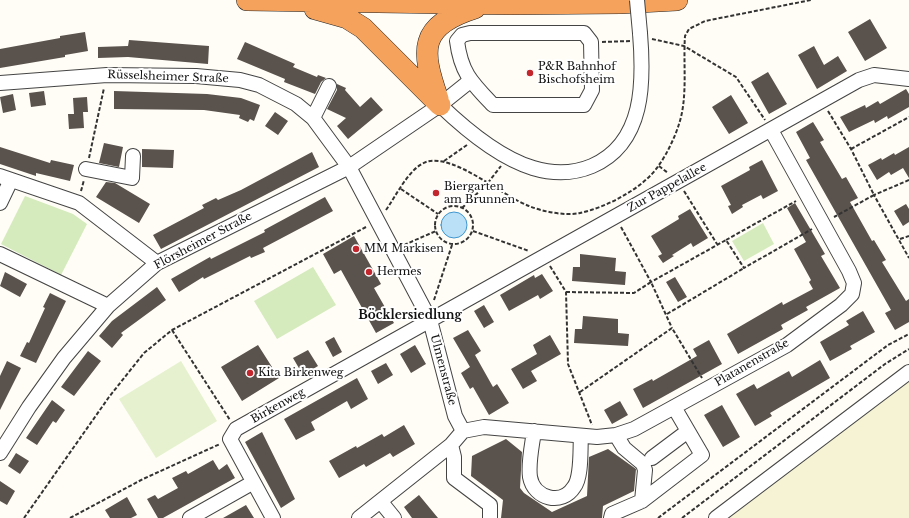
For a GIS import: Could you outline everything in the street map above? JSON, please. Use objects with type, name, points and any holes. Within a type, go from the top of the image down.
[{"type":"highway","points":[[247,0],[510,4],[621,3],[677,0]]},
{"type":"highway","points":[[278,1],[331,12],[347,18],[364,28],[440,105]]},
{"type":"highway","points":[[440,105],[430,73],[427,53],[430,36],[435,29],[447,19],[458,14],[475,8],[510,4]]},
{"type":"street","points":[[440,105],[474,134],[517,161],[533,168],[557,172],[577,171],[604,160],[618,147],[631,126],[639,100],[642,62],[637,0]]},
{"type":"street","points":[[470,33],[584,33],[591,42],[592,90],[584,105],[493,106],[470,81],[458,55],[457,41],[462,35],[470,33]]},
{"type":"street","name":"Rüsselsheimer Straße","points":[[0,83],[107,75],[196,76],[240,80],[259,85],[296,104],[313,118],[349,167]]},
{"type":"street","name":"Zur Pappelallee","points":[[430,320],[859,80],[874,75],[909,80]]},
{"type":"street","name":"Flörsheimer Straße","points":[[0,453],[29,407],[64,358],[108,306],[157,263],[349,167],[440,105],[470,81]]},
{"type":"street","points":[[313,118],[329,86]]},
{"type":"street","name":"Platanenstraße","points":[[463,431],[484,427],[597,437],[616,435],[634,429],[787,344],[841,304],[852,294],[854,283],[852,277],[771,130]]},
{"type":"street","points":[[86,169],[132,178],[134,156]]},
{"type":"street","name":"Ulmenstraße","points":[[349,167],[430,320],[455,416],[463,431]]},
{"type":"street","points":[[0,203],[6,178],[79,203],[157,263]]},
{"type":"street","points":[[0,254],[108,306]]},
{"type":"street","name":"Birkenweg","points":[[233,434],[430,320]]},
{"type":"street","points":[[716,518],[909,372]]},
{"type":"street","points":[[611,518],[612,514],[642,501],[702,455],[674,407]]},
{"type":"street","points":[[359,518],[451,445],[463,431]]},
{"type":"street","points":[[534,431],[530,476],[532,485],[537,492],[544,496],[553,498],[565,495],[575,487],[578,479],[581,436]]},
{"type":"street","points":[[652,458],[688,431]]},
{"type":"street","points":[[233,434],[252,483],[273,518]]},
{"type":"street","points":[[616,435],[624,448],[643,464],[645,470],[642,501]]},
{"type":"street","points":[[451,445],[454,457],[454,478],[490,505],[490,518]]},
{"type":"street","points":[[190,518],[252,483]]},
{"type":"street","points":[[381,502],[394,518]]},
{"type":"path","points":[[684,46],[685,36],[689,29],[705,21],[811,0]]},
{"type":"path","points":[[591,42],[640,37],[684,46],[736,77],[771,130]]},
{"type":"path","points":[[79,203],[107,75]]},
{"type":"path","points":[[823,101],[851,149],[874,195],[900,239],[909,258]]},
{"type":"path","points":[[851,149],[909,117]]},
{"type":"path","points":[[25,518],[109,397],[144,353],[172,330],[378,221],[414,168],[427,162],[444,161],[467,145]]},
{"type":"path","points":[[462,208],[487,184],[501,165]]},
{"type":"path","points":[[667,314],[823,223],[874,195],[909,180]]},
{"type":"path","points":[[682,187],[717,244]]},
{"type":"path","points":[[401,189],[438,214]]},
{"type":"path","points":[[566,292],[634,293],[717,244],[807,195]]},
{"type":"path","points":[[455,206],[462,208],[469,213],[472,219],[473,231],[466,240],[460,244],[452,245],[442,240],[436,231],[435,221],[438,214],[447,207],[455,206]]},
{"type":"path","points":[[615,217],[651,282],[667,314],[672,328],[708,388]]},
{"type":"path","points":[[393,250],[436,231]]},
{"type":"path","points":[[473,231],[545,256],[566,292],[568,364],[597,437]]},
{"type":"path","points":[[900,239],[909,236]]},
{"type":"path","points":[[726,240],[744,268]]},
{"type":"path","points":[[430,320],[434,300],[452,245]]},
{"type":"path","points":[[580,392],[672,328]]},
{"type":"path","points":[[70,518],[143,479],[233,434],[172,330]]},
{"type":"path","points":[[658,518],[888,345],[909,334]]},
{"type":"path","points":[[682,518],[885,364],[909,349]]},
{"type":"shaded area","points":[[909,378],[909,518],[724,518]]},
{"type":"green space","points":[[25,196],[73,214],[87,224],[61,275],[1,244]]},
{"type":"green space","points":[[763,223],[774,244],[744,261],[732,241]]},
{"type":"green space","points":[[313,267],[336,305],[277,339],[254,301]]},
{"type":"green space","points":[[181,361],[217,421],[156,458],[119,399]]},
{"type":"water","points":[[454,212],[463,216],[467,225],[463,234],[454,238],[445,234],[441,225],[445,216]]},
{"type":"building","points":[[870,19],[887,48],[865,61],[848,32]]},
{"type":"building","points":[[85,32],[88,51],[65,55],[65,57],[0,68],[0,49]]},
{"type":"building","points":[[129,40],[209,46],[208,64],[128,57],[98,58],[98,47],[128,46]]},
{"type":"building","points":[[245,42],[295,64],[293,67],[317,77],[318,75],[326,78],[321,82],[315,94],[284,82],[285,79],[237,59]]},
{"type":"building","points":[[814,46],[824,65],[838,56],[847,71],[817,89],[798,55]]},
{"type":"building","points":[[768,72],[787,104],[769,114],[751,82]]},
{"type":"building","points":[[337,84],[346,88],[345,90],[360,107],[371,97],[383,110],[348,139],[337,126],[346,118],[327,109],[337,90]]},
{"type":"building","points":[[906,89],[909,94],[909,107],[888,119],[887,116],[875,123],[874,120],[849,132],[840,117],[865,105],[866,108],[878,101],[880,104]]},
{"type":"building","points":[[44,91],[46,105],[31,107],[29,93]]},
{"type":"building","points":[[114,91],[207,94],[241,98],[260,105],[254,121],[250,119],[248,122],[239,118],[240,115],[204,110],[114,109]]},
{"type":"building","points":[[13,94],[16,110],[3,113],[0,97]]},
{"type":"building","points":[[731,95],[748,123],[729,134],[712,107]]},
{"type":"building","points":[[87,97],[88,112],[83,112],[84,128],[69,129],[68,114],[74,114],[73,98]]},
{"type":"building","points":[[275,112],[288,121],[278,135],[265,126]]},
{"type":"building","points":[[813,122],[824,140],[820,142],[842,179],[846,177],[858,198],[850,202],[872,241],[874,240],[886,260],[882,262],[906,301],[909,299],[909,322],[895,330],[885,313],[891,310],[806,160],[810,158],[796,132]]},
{"type":"building","points":[[104,143],[123,147],[119,167],[99,163]]},
{"type":"building","points":[[0,147],[50,163],[51,160],[74,165],[70,181],[36,173],[36,176],[0,164]]},
{"type":"building","points":[[909,147],[909,178],[903,168],[891,175],[889,172],[877,180],[868,165],[881,158],[882,160],[894,153],[895,155]]},
{"type":"building","points":[[142,149],[174,150],[173,168],[142,167]]},
{"type":"building","points":[[312,152],[319,167],[161,249],[153,235],[204,208],[202,205],[216,198],[218,200],[241,190]]},
{"type":"building","points":[[762,160],[778,191],[763,199],[761,195],[742,205],[743,207],[732,214],[728,206],[731,205],[721,186],[750,170],[749,167]]},
{"type":"building","points":[[106,182],[115,183],[150,204],[139,223],[96,197]]},
{"type":"building","points":[[325,197],[333,211],[263,248],[265,252],[251,258],[250,256],[204,279],[203,277],[179,292],[171,279],[210,257],[211,259],[265,232],[264,230]]},
{"type":"building","points":[[795,203],[825,254],[821,256],[840,288],[806,307],[808,310],[781,325],[783,329],[738,354],[727,334],[782,302],[783,305],[813,289],[809,282],[811,280],[794,249],[806,242],[787,208]]},
{"type":"building","points":[[906,204],[909,209],[909,222],[903,226],[894,211]]},
{"type":"building","points":[[690,209],[708,238],[693,247],[691,243],[672,255],[674,256],[663,263],[658,256],[662,254],[651,236],[679,219],[678,216]]},
{"type":"building","points":[[354,236],[381,284],[374,288],[394,323],[376,333],[341,270],[334,274],[323,254]]},
{"type":"building","points":[[580,254],[616,258],[615,271],[626,272],[625,285],[572,281],[573,267],[580,267]]},
{"type":"building","points":[[5,272],[27,284],[20,297],[0,286]]},
{"type":"building","points":[[542,274],[553,291],[540,299],[538,295],[509,311],[500,295],[534,275],[535,278]]},
{"type":"building","points":[[675,277],[687,297],[678,302],[666,282]]},
{"type":"building","points":[[157,287],[166,300],[121,333],[123,335],[112,348],[99,336],[112,321]]},
{"type":"building","points":[[50,293],[66,301],[36,363],[20,356],[27,342],[29,343]]},
{"type":"building","points":[[484,305],[494,322],[484,328],[474,311]]},
{"type":"building","points":[[863,311],[875,332],[850,346],[852,349],[830,361],[820,342],[849,325],[846,321]]},
{"type":"building","points":[[583,316],[618,319],[618,333],[629,334],[628,346],[574,343],[575,329],[582,329]]},
{"type":"building","points":[[468,330],[481,351],[475,355],[493,387],[497,384],[509,403],[489,415],[473,387],[470,389],[461,373],[470,367],[453,338]]},
{"type":"building","points":[[550,335],[561,354],[531,371],[537,381],[523,389],[511,369],[537,354],[533,345]]},
{"type":"building","points":[[334,337],[342,352],[333,357],[325,342]]},
{"type":"building","points":[[709,340],[722,364],[643,408],[633,389],[652,379],[653,381],[697,356],[693,349]]},
{"type":"building","name":"Kita Birkenweg","points":[[258,345],[279,378],[242,401],[221,367]]},
{"type":"building","points":[[415,345],[426,364],[411,373],[400,354]]},
{"type":"building","points":[[308,350],[318,366],[303,375],[293,358]]},
{"type":"building","points":[[88,351],[101,361],[74,396],[61,387]]},
{"type":"building","points":[[820,360],[830,378],[770,413],[772,416],[755,426],[736,394],[754,384],[757,389],[789,371],[792,377]]},
{"type":"building","points":[[7,361],[21,368],[0,410],[0,376]]},
{"type":"building","points":[[386,363],[393,375],[378,384],[371,371]]},
{"type":"building","points":[[357,378],[368,399],[351,409],[347,401],[311,422],[315,430],[296,440],[284,419]]},
{"type":"building","points":[[52,400],[65,410],[56,423],[53,421],[37,445],[26,438]]},
{"type":"building","points":[[620,401],[628,415],[612,424],[604,410]]},
{"type":"building","points":[[722,405],[740,437],[723,447],[704,415]]},
{"type":"building","points":[[404,425],[415,444],[393,457],[390,453],[366,467],[364,464],[339,478],[329,461],[382,434],[384,437]]},
{"type":"building","points":[[262,432],[295,499],[281,508],[245,442]]},
{"type":"building","points":[[506,439],[522,452],[520,488],[524,493],[552,512],[587,496],[589,457],[608,449],[636,469],[634,491],[603,506],[602,518],[501,518],[503,500],[471,476],[472,456]]},
{"type":"building","points":[[16,453],[29,461],[20,474],[8,466]]},
{"type":"building","points":[[213,460],[219,470],[227,464],[235,478],[163,518],[158,518],[147,499],[155,495],[158,499],[178,488],[172,478],[186,471],[188,474]]},
{"type":"building","points":[[0,481],[15,491],[7,505],[0,501]]},
{"type":"building","points":[[419,495],[438,518],[412,518],[404,507]]},
{"type":"building","points":[[127,497],[137,515],[131,518],[110,518],[105,510]]},
{"type":"building","points":[[246,505],[254,518],[223,518]]},
{"type":"place","name":"P&R Bahnhof Bischofsheim","points":[[530,73]]},
{"type":"place","name":"Biergarten am Brunnen","points":[[436,193]]},
{"type":"place","name":"MM Markisen","points":[[356,249]]},
{"type":"place","name":"Hermes","points":[[369,272]]},
{"type":"place","name":"Kita Birkenweg","points":[[250,373]]},
{"type":"district","name":"Böcklersiedlung","points":[[410,316]]}]
